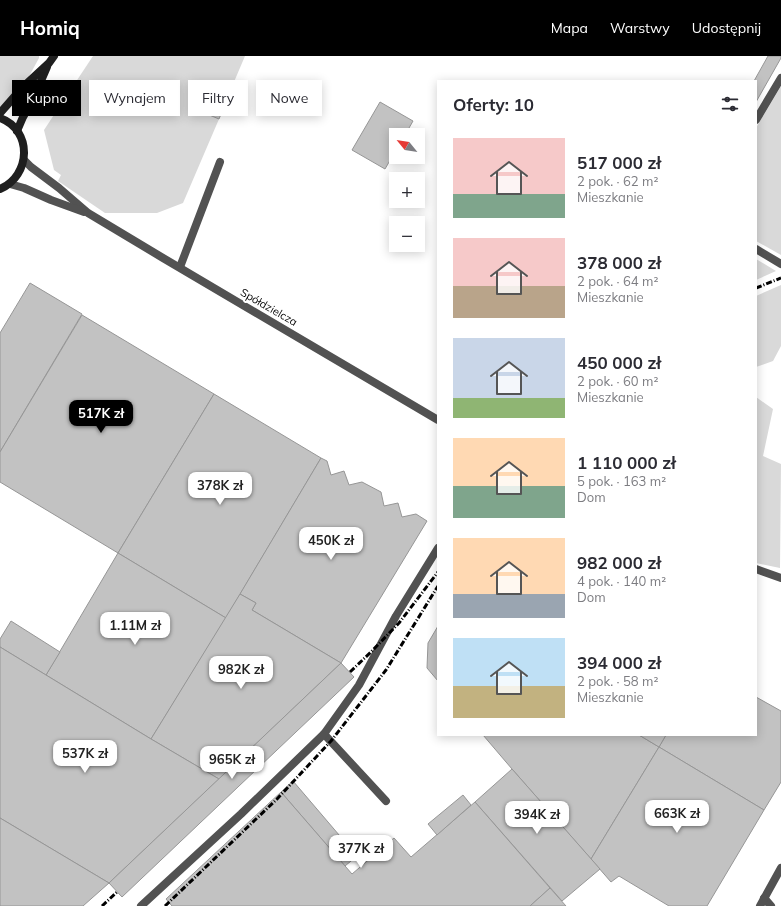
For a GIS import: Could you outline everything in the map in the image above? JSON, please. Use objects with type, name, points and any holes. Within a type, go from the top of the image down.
[{"type":"main road","points":[[0,113],[22,88],[49,63],[54,56]]},
{"type":"main road","points":[[18,131],[23,117],[34,97],[49,63]]},
{"type":"main road","points":[[0,118],[18,131],[24,148],[24,160],[18,175],[10,184],[0,189]]},
{"type":"street","points":[[757,118],[781,78]]},
{"type":"street","name":"Spółdzielcza","points":[[24,160],[88,214]]},
{"type":"street","points":[[180,268],[220,162]]},
{"type":"street","name":"Spółdzielcza","points":[[10,184],[24,188],[88,214],[437,419]]},
{"type":"street","points":[[757,250],[781,264]]},
{"type":"street","points":[[141,906],[241,814],[324,734],[359,685],[396,616],[437,550]]},
{"type":"street","points":[[757,569],[781,578]]},
{"type":"street","points":[[324,734],[386,801]]},
{"type":"street","points":[[760,906],[780,871]]},
{"type":"street","points":[[764,898],[771,906]]},
{"type":"shaded area","points":[[0,56],[39,56],[27,80],[12,80],[12,97],[0,110]]},
{"type":"shaded area","points":[[93,56],[245,56],[235,80],[188,80],[188,116],[212,116],[219,119],[183,203],[157,213],[105,213],[58,181],[61,175],[54,170],[44,130],[53,116],[81,116],[81,80],[77,80]]},
{"type":"shaded area","points":[[781,86],[781,255],[757,242],[757,126]]},
{"type":"shaded area","points":[[757,260],[776,271],[757,280]]},
{"type":"shaded area","points":[[781,285],[781,346],[773,361],[757,367],[757,296]]},
{"type":"shaded area","points":[[757,398],[773,409],[763,456],[781,464],[780,568],[757,563]]},
{"type":"building","points":[[768,56],[781,56],[757,100],[757,80],[755,80]]},
{"type":"building","points":[[380,102],[413,121],[409,128],[389,128],[389,162],[385,169],[352,150]]},
{"type":"building","points":[[212,116],[220,116],[219,119]]},
{"type":"building","points":[[30,283],[82,314],[0,452],[0,333]]},
{"type":"building","points":[[82,315],[214,394],[118,553],[0,482],[0,452]]},
{"type":"building","points":[[214,394],[321,458],[226,618],[118,553]]},
{"type":"building","points":[[321,458],[327,461],[331,475],[344,471],[349,485],[362,482],[381,492],[384,506],[398,503],[402,517],[416,514],[427,521],[341,663],[252,610],[256,603],[240,594]]},
{"type":"building","points":[[118,553],[226,618],[151,739],[46,675]]},
{"type":"building","points":[[240,594],[256,603],[252,610],[341,663],[219,779],[151,739]]},
{"type":"building","points":[[11,621],[60,652],[46,675],[0,647],[0,639]]},
{"type":"building","points":[[437,628],[437,680],[427,668],[428,643]]},
{"type":"building","points":[[0,647],[219,779],[109,883],[0,818]]},
{"type":"building","points":[[341,663],[354,677],[122,897],[109,883]]},
{"type":"building","points":[[757,698],[781,711],[781,782],[764,810],[659,747],[665,736],[757,736]]},
{"type":"building","points":[[484,736],[641,736],[659,747],[591,859]]},
{"type":"building","points":[[641,736],[665,736],[659,747]]},
{"type":"building","points":[[659,747],[764,810],[707,906],[669,906],[619,876],[611,882],[591,859]]},
{"type":"building","points":[[512,769],[600,869],[562,901],[475,802]]},
{"type":"building","points":[[293,781],[357,856],[345,866],[281,792]]},
{"type":"building","points":[[281,792],[352,874],[394,838],[411,857],[475,802],[550,888],[530,906],[172,906],[166,899]]},
{"type":"building","points":[[463,795],[471,805],[437,835],[428,824]]},
{"type":"building","points":[[0,818],[109,883],[83,906],[0,906]]},
{"type":"building","points":[[550,888],[566,906],[530,906]]},
{"type":"railway","points":[[757,288],[781,278]]},
{"type":"railway","points":[[350,672],[399,623],[437,573]]},
{"type":"railway","points":[[165,906],[277,799],[331,741],[386,670],[437,588]]},
{"type":"railway","points":[[102,906],[117,892]]}]
